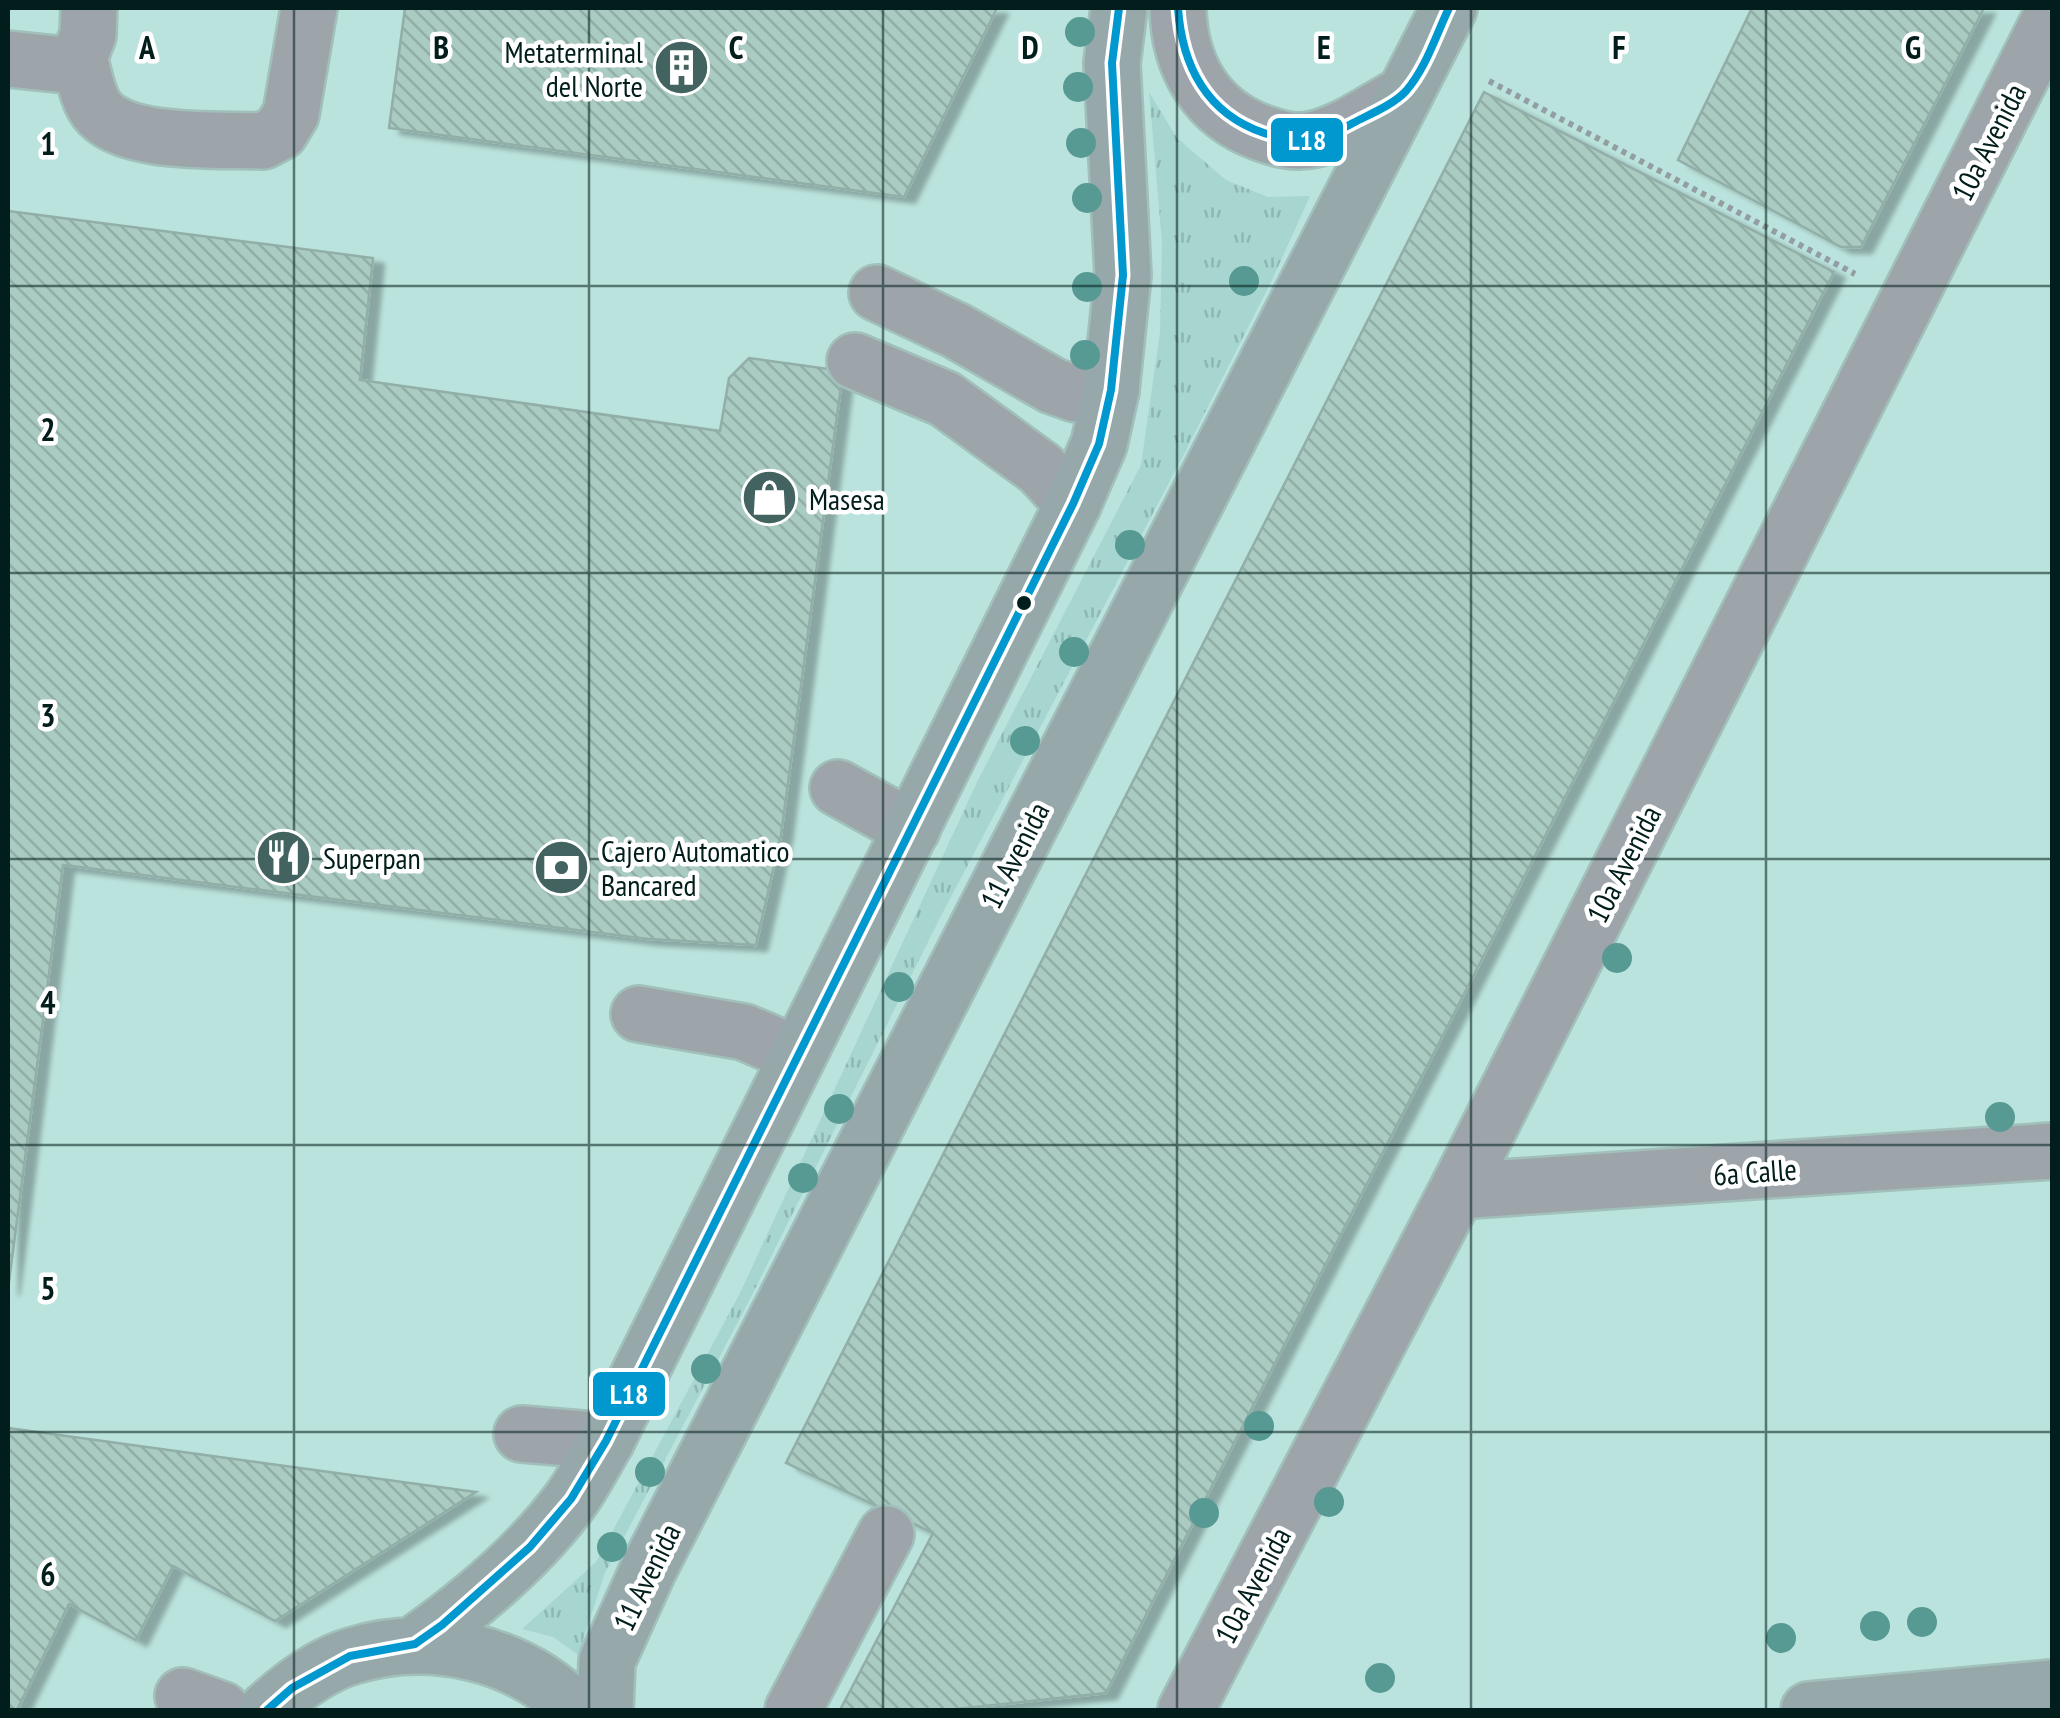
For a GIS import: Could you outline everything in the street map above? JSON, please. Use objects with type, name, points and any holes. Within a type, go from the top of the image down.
[{"type":"main road","points":[[415,1644],[530,1548],[571,1499],[606,1441],[1074,504],[1099,444],[1111,390],[1122,275],[1112,62],[1119,8]]},
{"type":"main road","name":"11 Avenida","points":[[605,1710],[607,1661],[649,1568],[1449,8]]},
{"type":"main road","points":[[267,1710],[292,1688],[350,1656],[415,1644],[489,1655],[554,1689],[576,1710]]},
{"type":"main road","points":[[1809,1710],[2052,1688]]},
{"type":"street","points":[[84,33],[95,108],[112,125],[144,134],[264,141],[280,132],[291,114],[310,8]]},
{"type":"street","points":[[1178,8],[1178,34],[1189,68],[1204,95],[1239,125],[1285,141],[1314,140],[1405,94]]},
{"type":"street","name":"10a Avenida","points":[[1186,1710],[1457,1191],[2052,15]]},
{"type":"street","points":[[8,58],[66,66],[84,33]]},
{"type":"street","points":[[877,293],[957,331],[1053,386],[1076,394],[1111,390]]},
{"type":"street","points":[[856,361],[945,399],[1041,468],[1074,504]]},
{"type":"street","points":[[838,788],[912,829]]},
{"type":"street","points":[[638,1014],[744,1032],[798,1056]]},
{"type":"street","name":"6a Calle","points":[[1457,1191],[2052,1151]]},
{"type":"street","points":[[522,1434],[606,1441]]},
{"type":"street","points":[[793,1710],[886,1534]]},
{"type":"path","points":[[1489,81],[1856,275]]},
{"type":"green space","points":[[1149,92],[1177,138],[1226,180],[1268,197],[1310,196],[1181,460],[942,914],[747,1305],[605,1573],[578,1655],[553,1637],[522,1629],[596,1562],[740,1293],[978,780],[1141,465],[1160,332],[1162,243]]},
{"type":"building","name":"Metaterminal del Norte","points":[[405,8],[997,8],[904,197],[389,128]]},
{"type":"building","points":[[1752,8],[1984,8],[1861,247],[1841,247],[1678,160]]},
{"type":"building","points":[[1484,92],[1834,272],[1106,1693],[947,1710],[840,1710],[933,1533],[786,1463]]},
{"type":"building","points":[[8,211],[373,258],[360,380],[720,431],[729,378],[749,358],[843,371],[781,835],[756,945],[648,939],[63,865],[8,1290]]},
{"type":"building","points":[[8,1428],[476,1492],[275,1621],[173,1566],[136,1640],[69,1604],[17,1710],[8,1710]]},
{"type":"transit line","name":"L18","points":[[267,1710],[292,1688],[350,1656],[415,1644],[442,1625],[530,1547],[571,1499],[606,1441],[1073,504],[1099,444],[1111,390],[1123,275],[1112,63],[1119,8]]},
{"type":"transit line","name":"L18","points":[[1178,8],[1192,68],[1213,100],[1244,125],[1299,141],[1332,133],[1401,96],[1419,72],[1449,8]]},
{"type":"place","name":"Metaterminal del Norte","points":[[682,68]]},
{"type":"place","name":"Masesa","points":[[770,498]]},
{"type":"place","name":"Superpan","points":[[284,857]]},
{"type":"place","name":"Cajero Automatico Bancared","points":[[562,867]]}]
